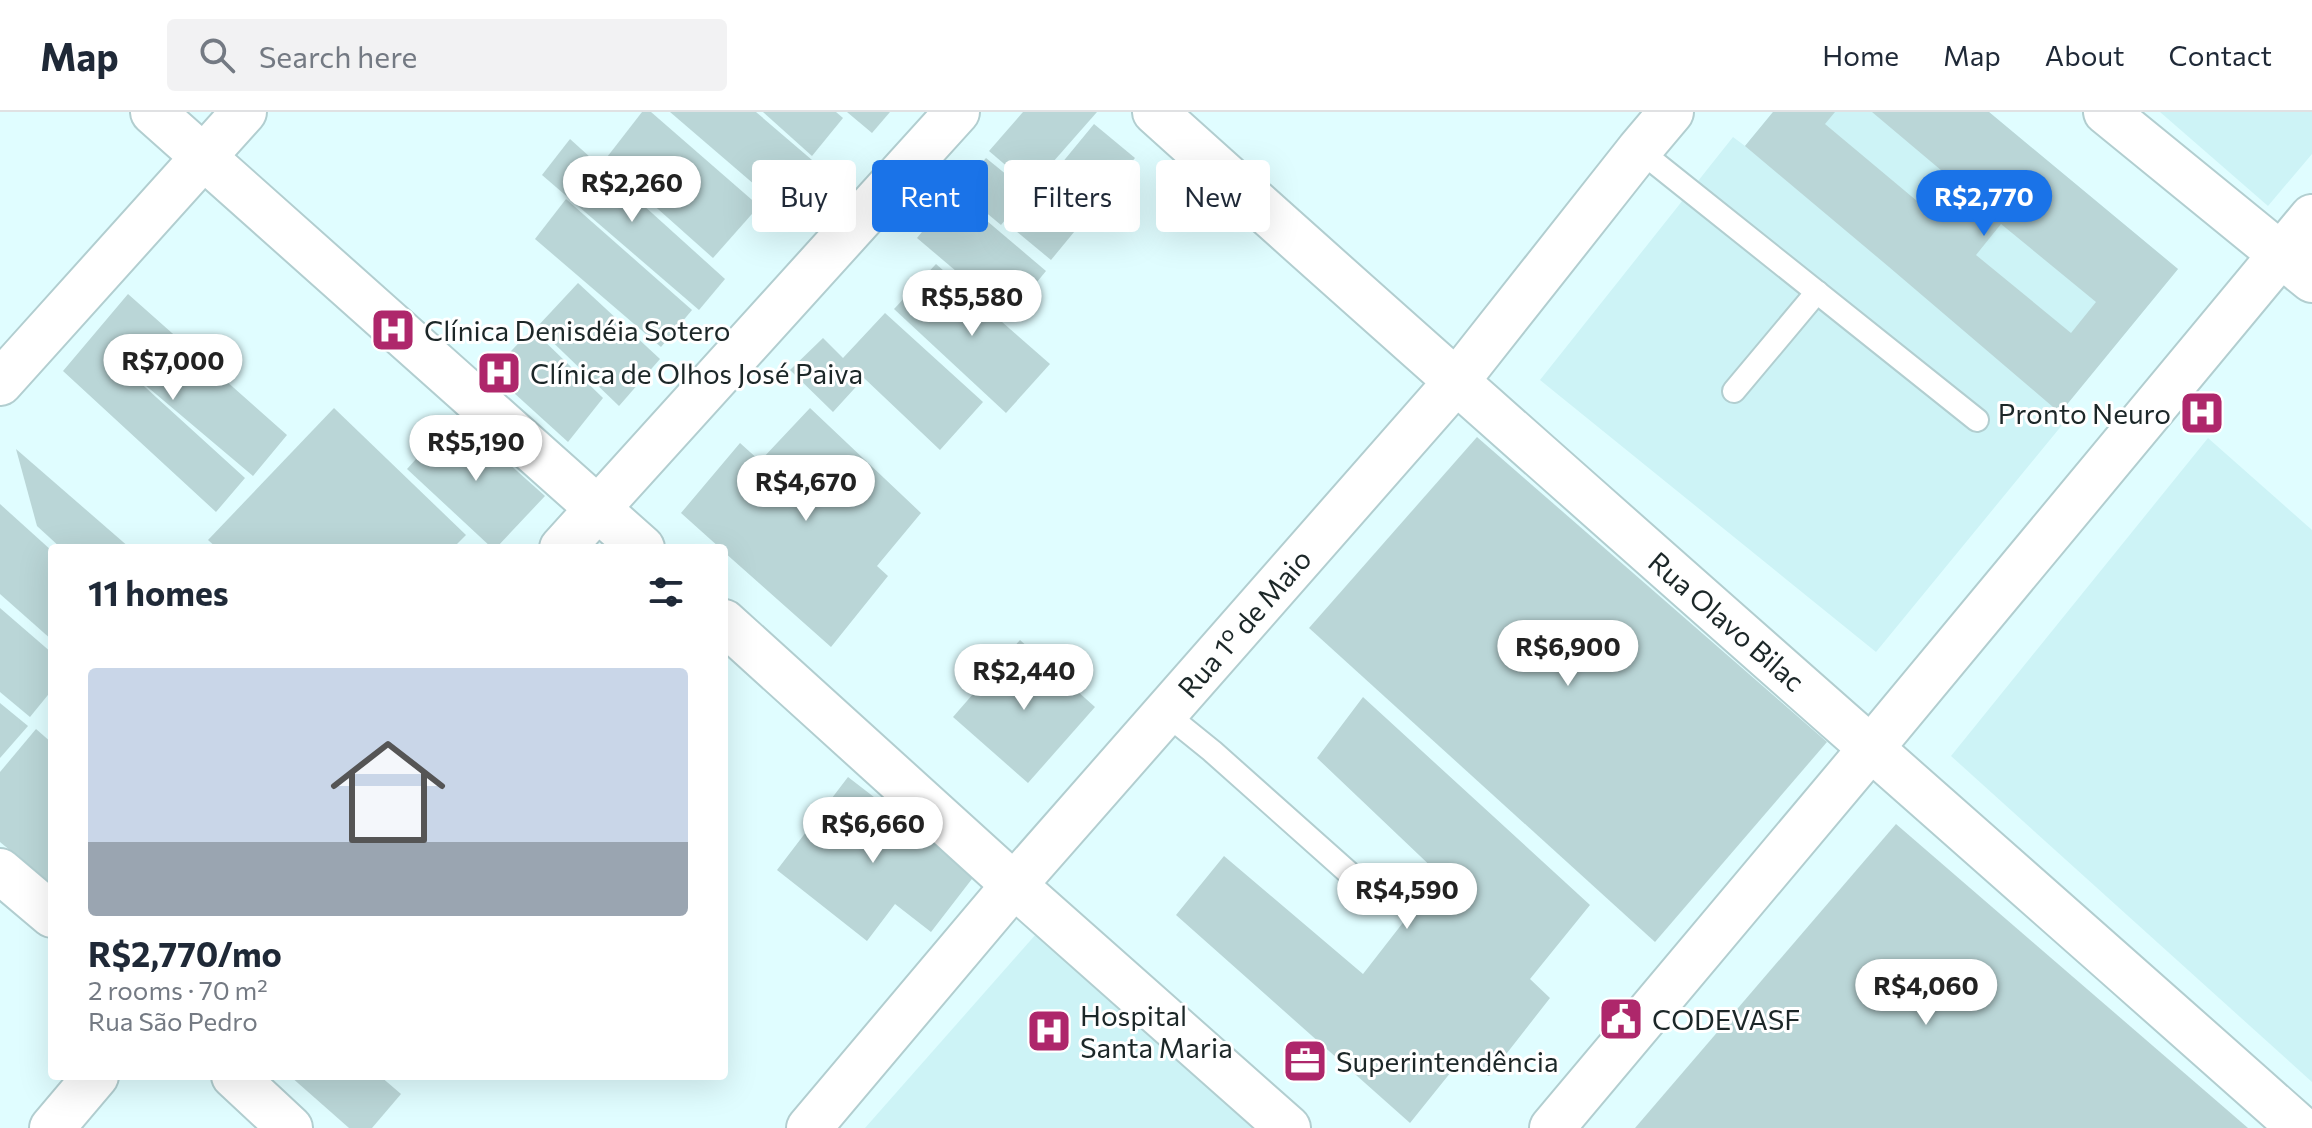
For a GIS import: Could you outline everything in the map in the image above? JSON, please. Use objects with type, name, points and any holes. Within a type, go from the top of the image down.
[{"type":"street","points":[[153,112],[638,544]]},
{"type":"street","points":[[0,383],[244,112]]},
{"type":"street","points":[[566,544],[957,112]]},
{"type":"street","name":"Rua Olavo Bilac","points":[[1155,112],[1455,383],[1872,747],[2300,1128]]},
{"type":"street","name":"Rua 1º de Maio","points":[[809,1128],[1014,885],[1455,383],[1671,112]]},
{"type":"street","points":[[2106,112],[2296,268]]},
{"type":"street","points":[[1552,1128],[1872,747],[2296,268],[2312,217]]},
{"type":"street","points":[[728,626],[1288,1128]]},
{"type":"street","points":[[0,871],[48,912]]},
{"type":"street","points":[[52,1128],[93,1080]]},
{"type":"street","points":[[238,1080],[290,1128]]},
{"type":"lane","points":[[1639,150],[1977,420]]},
{"type":"lane","points":[[1734,391],[1817,292]]},
{"type":"lane","points":[[1165,713],[1377,898]]},
{"type":"shaded area","points":[[1773,112],[1989,112],[2178,269],[2060,412],[2067,419],[1876,652],[1540,380],[1733,137],[1745,146]]},
{"type":"shaded area","points":[[2160,112],[2312,112],[2312,154],[2268,206]]},
{"type":"shaded area","points":[[2208,438],[2312,530],[2312,1082],[1951,756]]},
{"type":"shaded area","name":"Hospital Santa Maria","points":[[1037,933],[1257,1128],[865,1128]]},
{"type":"building","points":[[642,112],[651,112],[752,200],[752,214],[713,258],[604,161]]},
{"type":"building","points":[[670,112],[756,112],[812,160],[752,160],[752,182]]},
{"type":"building","points":[[763,112],[836,112],[843,118],[812,156]]},
{"type":"building","points":[[847,112],[890,112],[872,133]]},
{"type":"building","points":[[1023,112],[1097,112],[1055,160],[1004,160],[1004,164],[989,151]]},
{"type":"building","points":[[1773,112],[1835,112],[1825,124],[1917,201],[1942,171],[1872,112],[1989,112],[2178,269],[2060,413],[1745,146]],"holes":[[[2001,224],[2096,302],[2071,333],[1976,255]]]},
{"type":"building","points":[[1094,124],[1135,158],[1133,160],[1064,160]]},
{"type":"building","points":[[570,139],[725,279],[699,310],[542,175]]},
{"type":"building","points":[[986,158],[1004,173],[1004,221],[1001,225],[988,214],[988,160],[984,160]]},
{"type":"building","points":[[566,199],[692,310],[661,347],[535,239]]},
{"type":"building","points":[[988,222],[1046,271],[1009,316],[917,238],[922,232],[988,232]]},
{"type":"building","points":[[1017,232],[1074,232],[1051,260]]},
{"type":"building","points":[[936,264],[1050,364],[1006,413],[894,309]]},
{"type":"building","points":[[578,283],[660,359],[619,406],[537,327]]},
{"type":"building","points":[[128,294],[287,435],[253,476],[112,357],[245,478],[216,512],[63,371]]},
{"type":"building","points":[[885,313],[983,402],[940,450],[864,378],[833,412],[790,370],[823,338],[843,358]]},
{"type":"building","points":[[532,329],[603,398],[568,442],[491,372]]},
{"type":"building","points":[[334,408],[466,535],[457,544],[212,544],[208,540]]},
{"type":"building","points":[[810,408],[921,513],[877,566],[888,576],[831,647],[728,556],[728,544],[716,544],[681,513],[740,443],[760,461]]},
{"type":"building","points":[[455,416],[545,496],[500,544],[488,544],[407,469]]},
{"type":"building","points":[[1477,437],[1827,742],[1655,942],[1309,628]]},
{"type":"building","points":[[16,449],[125,544],[57,544],[37,526]]},
{"type":"building","points":[[0,504],[48,547],[48,636],[0,594]]},
{"type":"building","points":[[0,608],[48,650],[48,695],[30,717],[0,692]]},
{"type":"building","points":[[1020,640],[1095,707],[1028,783],[953,717]]},
{"type":"building","points":[[1363,697],[1590,905],[1530,979],[1550,998],[1489,1076],[1459,1062],[1410,1123],[1176,915],[1224,856],[1363,974],[1440,875],[1317,758]]},
{"type":"building","points":[[0,703],[28,726],[0,758]]},
{"type":"building","points":[[36,729],[48,740],[48,882],[0,842],[0,772]]},
{"type":"building","points":[[848,777],[975,875],[931,932],[895,904],[867,941],[777,870]]},
{"type":"building","points":[[1896,824],[2248,1128],[1635,1128]]},
{"type":"building","points":[[295,1080],[385,1080],[401,1094],[372,1128],[349,1128]]},
{"type":"place","name":"Clínica Denisdéia Sotero","points":[[393,330]]},
{"type":"place","name":"Clínica de Olhos José Paiva","points":[[499,373]]},
{"type":"place","name":"Pronto Neuro","points":[[2202,413]]},
{"type":"place","name":"CODEVASF","points":[[1621,1019]]},
{"type":"place","name":"Hospital Santa Maria","points":[[1049,1031]]},
{"type":"place","name":"Superintendência","points":[[1305,1061]]}]
